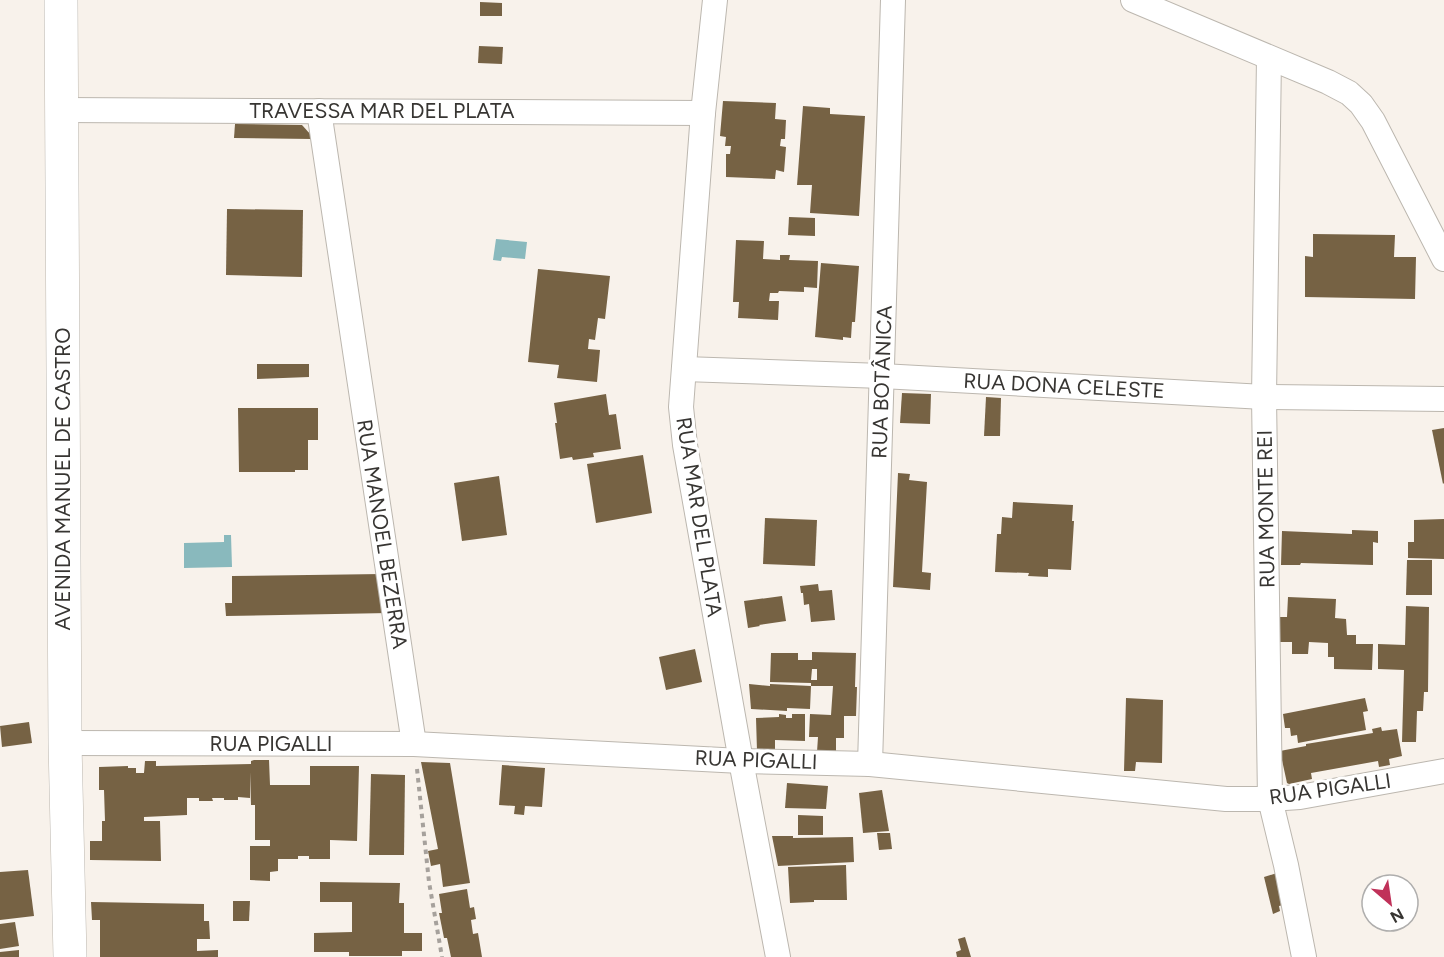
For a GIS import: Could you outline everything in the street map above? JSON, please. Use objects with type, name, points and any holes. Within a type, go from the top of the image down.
[{"type":"street","name":"AVENIDA MANUEL DE CASTRO","points":[[61,0],[65,743],[70,957]]},
{"type":"street","name":"RUA MAR DEL PLATA","points":[[715,0],[703,113],[681,407],[685,445],[778,957]]},
{"type":"street","name":"RUA BOTÂNICA","points":[[870,764],[893,0]]},
{"type":"street","points":[[1133,0],[1349,93],[1361,104],[1373,121],[1444,259]]},
{"type":"street","name":"RUA MONTE REI","points":[[1269,58],[1264,397],[1270,799],[1304,957]]},
{"type":"street","name":"TRAVESSA MAR DEL PLATA","points":[[61,110],[703,113]]},
{"type":"street","name":"RUA MANOEL BEZERRA","points":[[319,111],[414,744]]},
{"type":"street","name":"RUA DONA CELESTE","points":[[684,369],[882,376],[1264,397],[1444,399]]},
{"type":"street","name":"RUA PIGALLI","points":[[65,743],[414,744],[870,764],[1226,799],[1300,797],[1444,771]]},
{"type":"path","points":[[414,744],[429,882],[442,957]]},
{"type":"water","points":[[496,239],[527,242],[525,259],[502,257],[501,261],[493,260]]},
{"type":"water","points":[[224,535],[231,535],[232,567],[184,568],[184,543],[224,542]]},
{"type":"building","points":[[480,2],[502,3],[502,16],[480,16]]},
{"type":"building","points":[[479,46],[503,47],[502,64],[478,63]]},
{"type":"building","points":[[723,101],[776,103],[775,119],[786,120],[785,139],[781,139],[780,146],[786,147],[784,172],[776,170],[775,179],[726,177],[726,154],[730,154],[731,146],[725,146],[726,137],[720,136]]},
{"type":"building","points":[[803,106],[830,108],[830,114],[865,116],[859,216],[810,213],[812,185],[797,185]]},
{"type":"building","points":[[235,124],[302,125],[312,139],[234,138]]},
{"type":"building","points":[[227,209],[303,210],[302,277],[226,275]]},
{"type":"building","points":[[789,217],[815,218],[815,236],[788,235]]},
{"type":"building","points":[[1313,234],[1395,235],[1394,257],[1416,257],[1415,299],[1305,297],[1305,256],[1313,257]]},
{"type":"building","points":[[736,240],[764,241],[763,259],[780,260],[780,255],[790,255],[789,260],[818,261],[817,288],[804,287],[804,292],[770,293],[769,301],[779,301],[778,320],[738,318],[739,302],[733,302]]},
{"type":"building","points":[[821,263],[859,266],[855,322],[852,322],[851,338],[843,337],[843,340],[815,337]]},
{"type":"building","points":[[538,269],[610,276],[605,319],[598,318],[595,340],[589,339],[588,349],[600,350],[597,382],[557,378],[559,365],[528,362]]},
{"type":"building","points":[[257,364],[309,364],[309,377],[257,379]]},
{"type":"building","points":[[902,393],[931,394],[930,424],[900,423]]},
{"type":"building","points":[[606,394],[609,415],[616,414],[621,449],[593,453],[594,457],[560,459],[554,403]]},
{"type":"building","points":[[986,397],[1001,398],[1000,436],[984,436]]},
{"type":"building","points":[[238,408],[318,408],[318,440],[308,440],[308,470],[239,472]]},
{"type":"building","points":[[1444,428],[1444,483],[1443,484],[1432,430]]},
{"type":"building","points":[[643,455],[652,513],[596,523],[587,464]]},
{"type":"building","points":[[898,473],[910,474],[909,480],[927,482],[922,572],[931,573],[930,590],[893,587]]},
{"type":"building","points":[[499,476],[507,535],[462,541],[454,483]]},
{"type":"building","points":[[1013,502],[1073,505],[1071,570],[1048,569],[1048,577],[1028,576],[1029,573],[995,572],[997,534],[1001,534],[1002,517],[1012,518]]},
{"type":"building","points":[[765,518],[817,520],[815,566],[763,564]]},
{"type":"building","points":[[1444,519],[1444,559],[1408,558],[1408,542],[1414,542],[1414,520]]},
{"type":"building","points":[[1352,530],[1378,531],[1378,543],[1373,542],[1373,565],[1301,563],[1300,565],[1281,565],[1282,531],[1352,534]]},
{"type":"building","points":[[1407,560],[1432,560],[1432,595],[1406,595]]},
{"type":"building","points":[[382,574],[389,613],[226,616],[225,603],[232,603],[232,576]]},
{"type":"building","points":[[818,584],[819,591],[832,590],[835,620],[811,622],[809,604],[804,605],[800,586]]},
{"type":"building","points":[[782,596],[786,621],[748,628],[744,601]]},
{"type":"building","points":[[1288,597],[1336,599],[1335,618],[1346,619],[1347,635],[1356,635],[1356,644],[1373,644],[1372,670],[1334,669],[1334,657],[1328,657],[1328,643],[1309,642],[1308,654],[1292,654],[1292,642],[1280,642],[1279,617],[1287,617]]},
{"type":"building","points":[[1406,606],[1429,607],[1428,692],[1424,692],[1423,711],[1417,711],[1416,742],[1402,742],[1404,670],[1378,669],[1378,644],[1405,645]]},
{"type":"building","points":[[695,649],[702,682],[666,690],[659,657]]},
{"type":"building","points":[[812,652],[856,653],[856,716],[844,716],[844,738],[836,738],[836,752],[817,752],[818,737],[809,737],[810,714],[831,715],[833,686],[770,682],[771,653],[798,653],[798,660],[812,660]],"holes":[[[812,669],[817,669],[817,680],[811,680]]]},
{"type":"building","points":[[749,684],[770,686],[770,684],[811,686],[810,709],[787,708],[787,711],[751,709]]},
{"type":"building","points":[[1126,698],[1163,700],[1162,763],[1136,762],[1135,771],[1124,771]]},
{"type":"building","points":[[1365,698],[1368,711],[1363,712],[1366,730],[1298,743],[1297,735],[1291,736],[1290,728],[1285,728],[1283,714]]},
{"type":"building","points":[[779,714],[792,718],[792,714],[805,714],[805,741],[775,740],[775,752],[757,751],[756,718],[779,717]]},
{"type":"building","points":[[29,722],[32,743],[2,747],[0,726]]},
{"type":"building","points":[[1381,727],[1382,731],[1397,729],[1402,756],[1389,759],[1390,765],[1379,767],[1378,761],[1311,773],[1312,779],[1287,783],[1280,751],[1306,746],[1306,744],[1373,733],[1372,729]]},
{"type":"building","points":[[254,760],[269,760],[270,785],[310,785],[310,766],[359,766],[357,841],[330,840],[330,859],[309,859],[309,856],[298,856],[298,859],[278,859],[278,871],[270,872],[270,881],[250,880],[250,846],[270,846],[270,840],[255,840],[255,805],[251,805],[250,772],[250,798],[238,797],[238,800],[224,800],[224,798],[212,798],[213,801],[199,801],[199,798],[187,798],[187,815],[144,817],[144,821],[160,821],[161,861],[90,860],[90,841],[102,841],[102,821],[105,821],[104,790],[99,790],[99,767],[128,766],[128,768],[136,768],[136,773],[144,773],[145,761],[156,761],[156,766],[251,764]]},
{"type":"building","points":[[421,762],[450,763],[470,883],[443,887],[440,864],[431,866],[428,851],[438,849]]},
{"type":"building","points":[[502,765],[545,768],[542,807],[525,806],[524,815],[514,814],[515,806],[499,805]]},
{"type":"building","points":[[371,774],[405,775],[404,855],[369,855]]},
{"type":"building","points":[[787,783],[828,786],[826,809],[785,808]]},
{"type":"building","points":[[882,790],[889,831],[863,833],[859,793]]},
{"type":"building","points":[[798,815],[823,816],[823,835],[798,835]]},
{"type":"building","points":[[877,833],[890,833],[892,849],[879,850]]},
{"type":"building","points":[[772,836],[853,837],[854,862],[778,866]]},
{"type":"building","points":[[846,865],[847,900],[790,903],[788,867]]},
{"type":"building","points":[[28,870],[34,916],[0,920],[0,872]]},
{"type":"building","points":[[1280,872],[1288,904],[1279,906],[1280,911],[1273,914],[1264,877]]},
{"type":"building","points":[[320,882],[400,883],[399,903],[404,903],[404,933],[422,933],[422,951],[402,951],[402,956],[349,956],[349,952],[314,952],[314,933],[352,932],[352,902],[320,902]]},
{"type":"building","points":[[467,889],[470,908],[474,907],[476,919],[471,920],[473,934],[478,933],[482,957],[451,957],[439,913],[442,913],[439,894]]},
{"type":"building","points":[[233,901],[250,901],[249,921],[233,921]]},
{"type":"building","points":[[91,902],[204,904],[204,921],[209,921],[210,939],[197,939],[197,951],[218,950],[218,957],[100,957],[100,920],[92,920]]},
{"type":"building","points":[[15,922],[19,946],[0,949],[0,924]]},
{"type":"building","points":[[965,937],[971,957],[957,957],[956,952],[961,950],[958,939]]},
{"type":"building","points":[[19,950],[19,957],[0,957],[0,952]]}]
